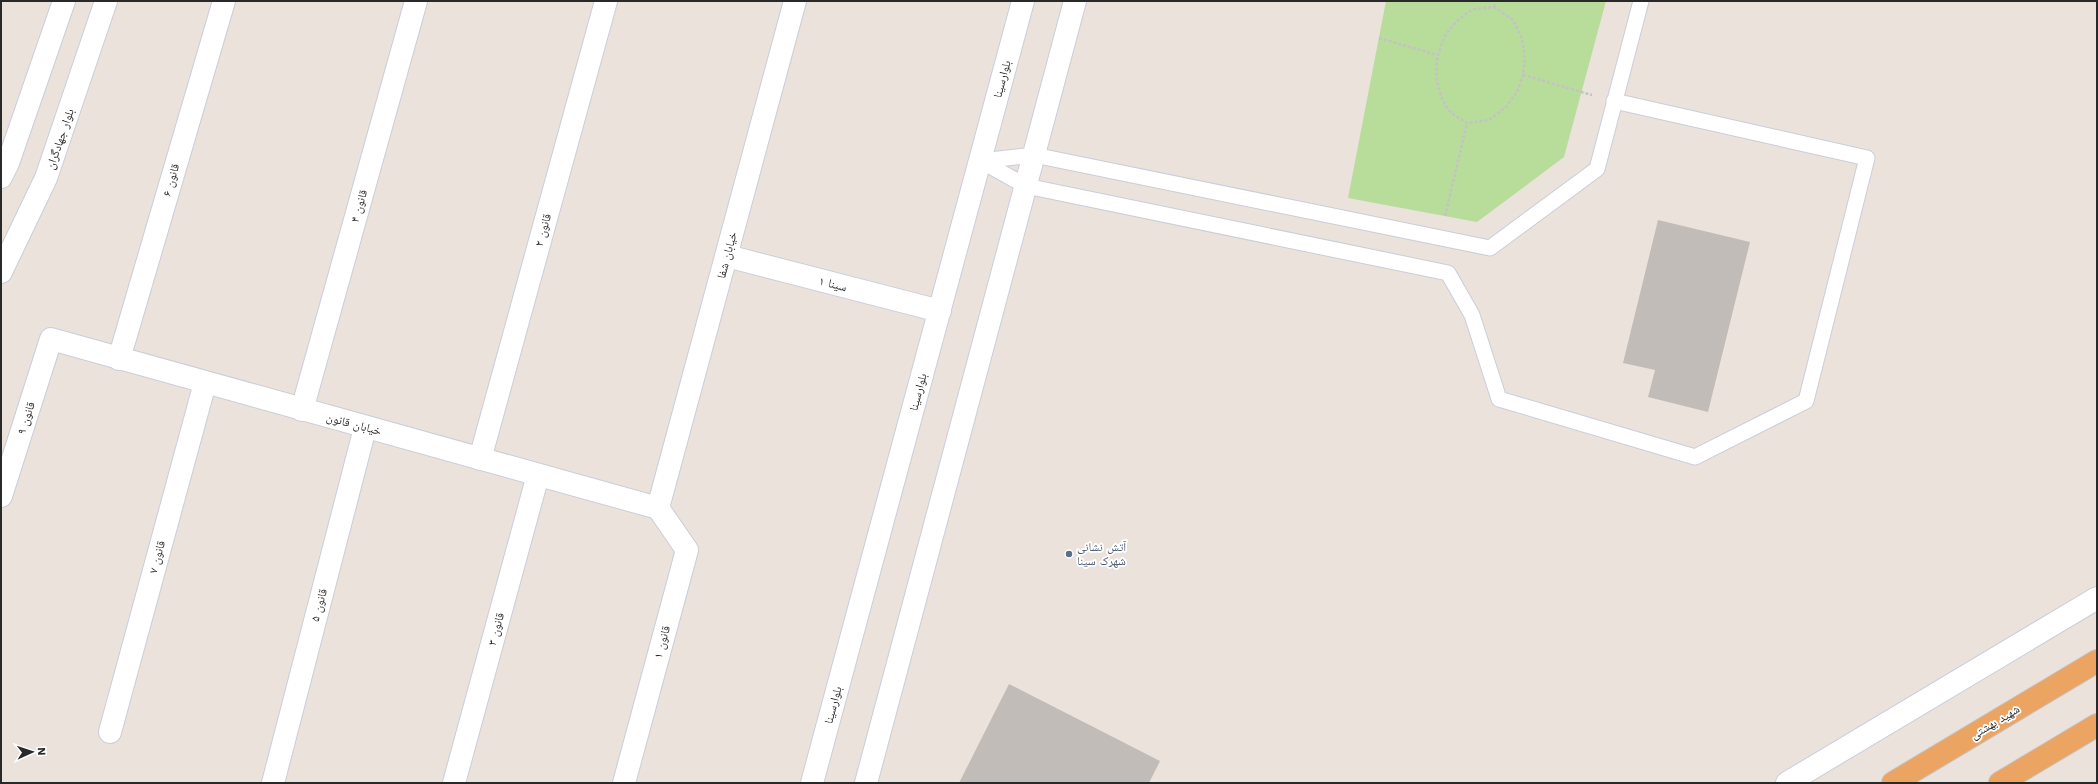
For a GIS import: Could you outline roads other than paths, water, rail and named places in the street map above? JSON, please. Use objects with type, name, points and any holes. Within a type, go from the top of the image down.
[{"type":"highway","name":"شهید بهشتی","points":[[1893,783],[2097,661]]},
{"type":"highway","points":[[2000,783],[2097,725]]},
{"type":"street","points":[[1,177],[64,1]]},
{"type":"street","name":"بلوار جهادگران","points":[[1,272],[46,178],[106,1]]},
{"type":"street","name":"قانون ۶","points":[[119,359],[224,1]]},
{"type":"street","name":"قانون ۴","points":[[302,410],[416,1]]},
{"type":"street","name":"قانون ۲","points":[[480,459],[606,1]]},
{"type":"street","name":"خیابان شفا","points":[[658,508],[795,1]]},
{"type":"street","name":"بلوارسینا","points":[[812,783],[1023,1]]},
{"type":"street","points":[[866,783],[1075,1]]},
{"type":"street","name":"سینا ۱","points":[[727,256],[940,311]]},
{"type":"street","name":"خیابان قانون","points":[[51,339],[366,428],[658,508]]},
{"type":"street","name":"قانون ۹","points":[[1,496],[51,339]]},
{"type":"street","name":"قانون ۷","points":[[110,732],[205,383]]},
{"type":"street","name":"قانون ۵","points":[[273,783],[366,428]]},
{"type":"street","name":"قانون ۳","points":[[454,783],[538,475]]},
{"type":"street","name":"قانون ۱","points":[[624,783],[687,550],[658,508]]},
{"type":"street","points":[[1787,783],[2097,598]]},
{"type":"lane","points":[[980,161],[1034,155],[1490,248],[1597,169],[1640,1]]},
{"type":"lane","points":[[980,161],[1026,186],[1448,273],[1472,315],[1499,399],[1695,457],[1806,401],[1867,158],[1614,101]]},
{"type":"place","name":"آتش نشانی شهرک سینا","points":[[1069,554]]}]
